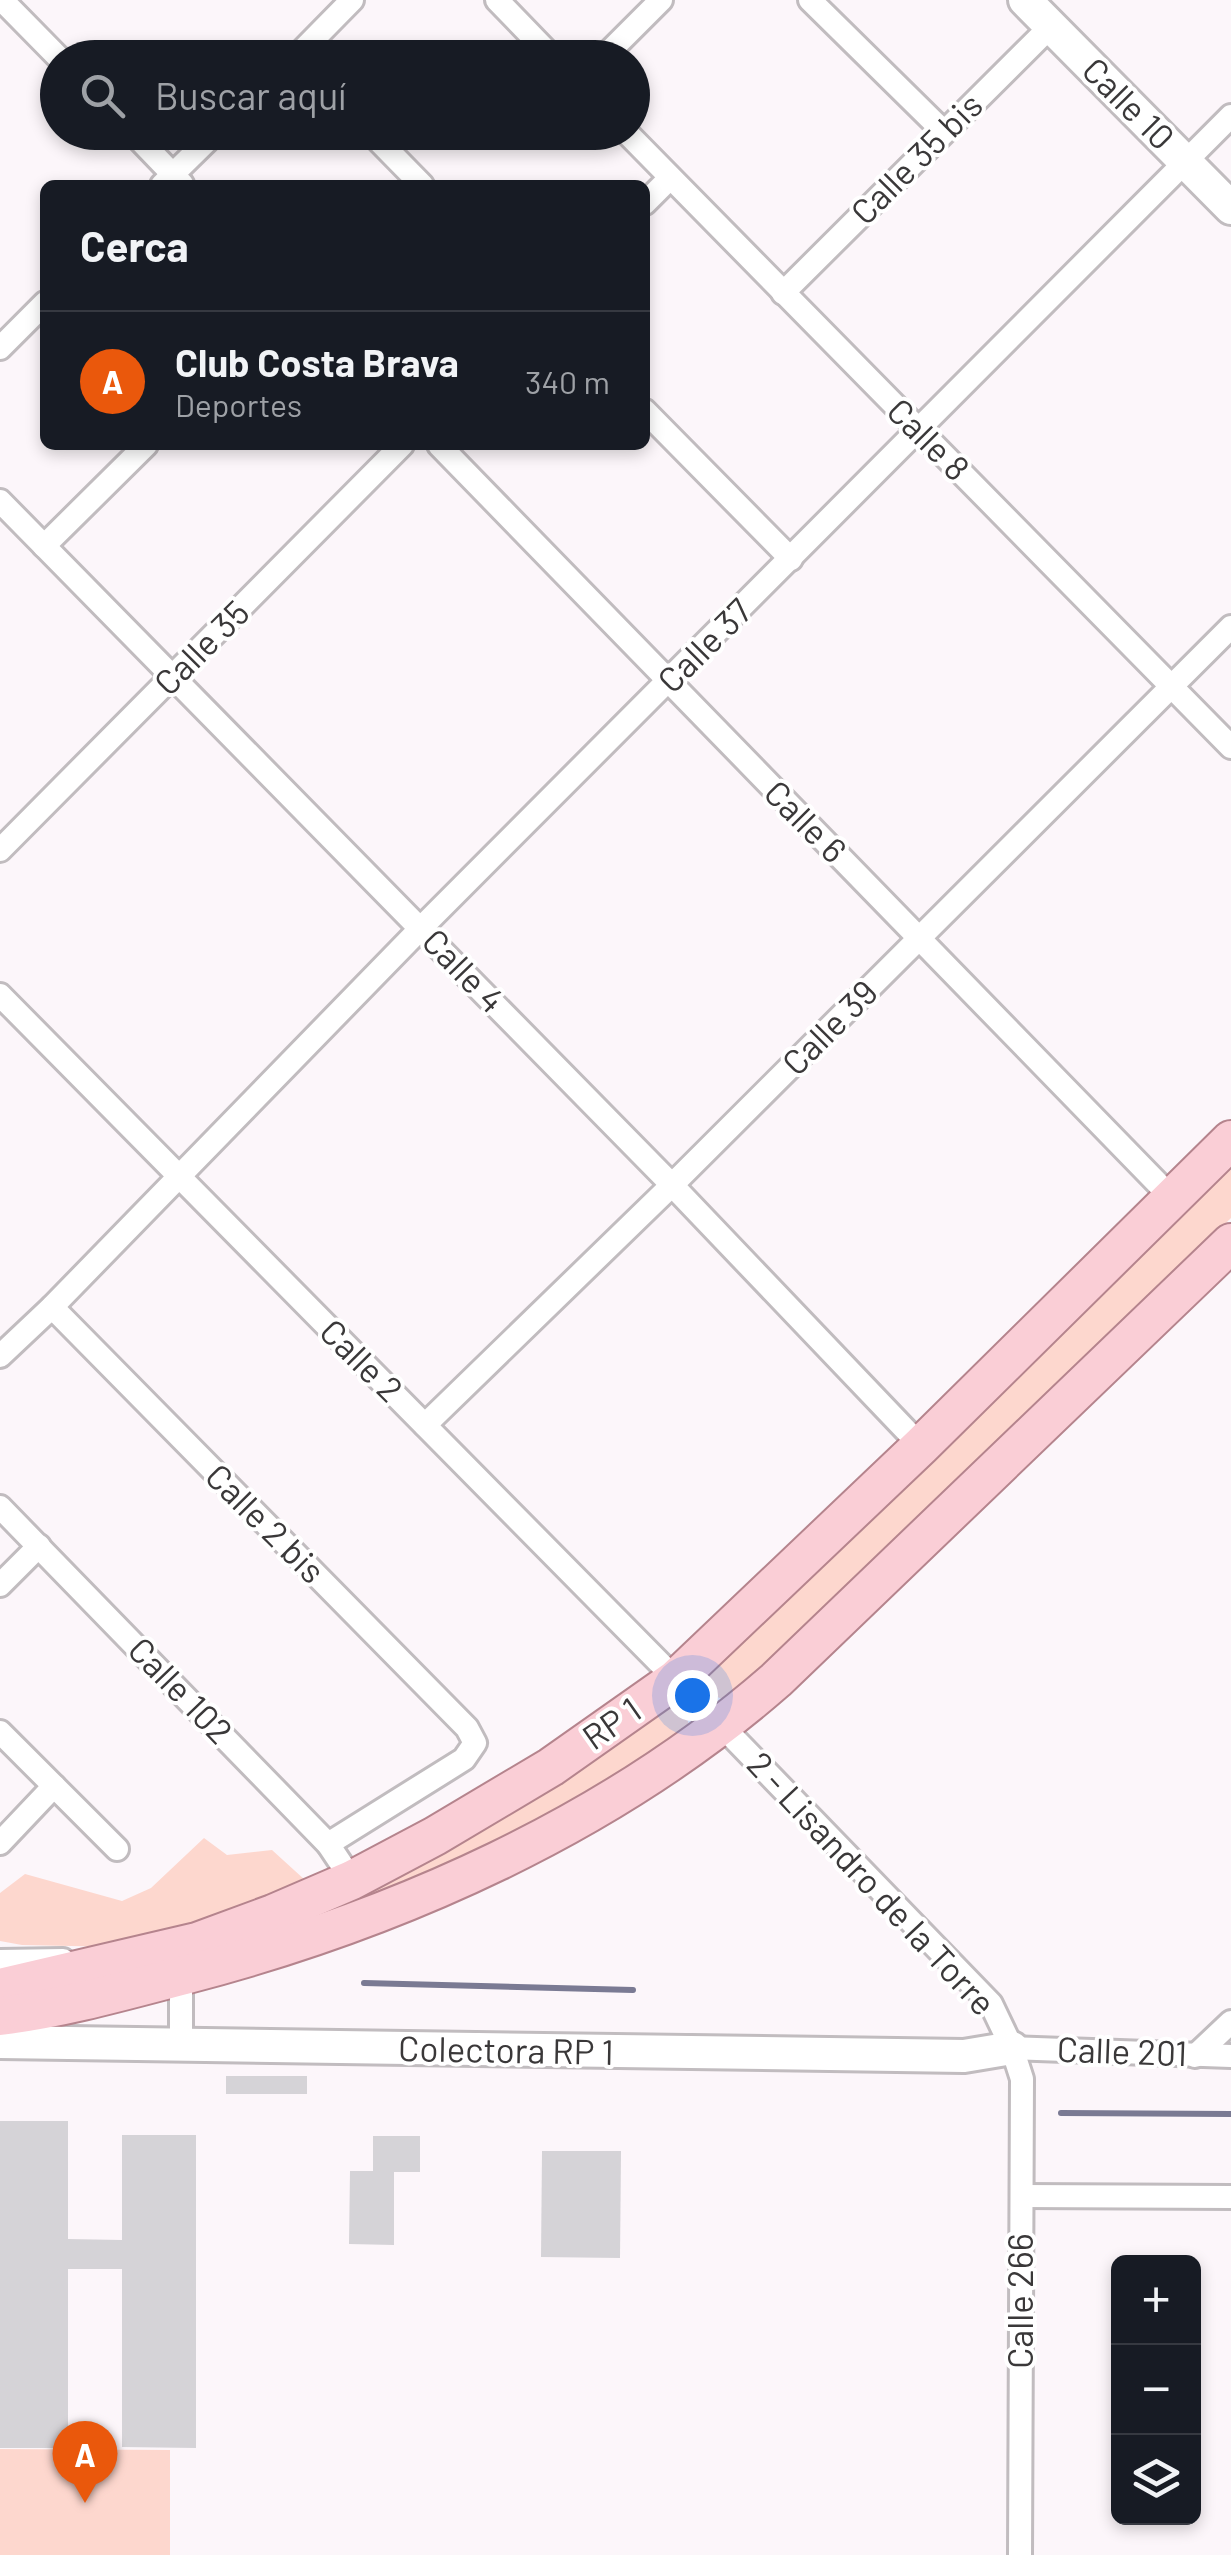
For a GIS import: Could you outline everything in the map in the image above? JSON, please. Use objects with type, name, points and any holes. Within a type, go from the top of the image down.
[{"type":"main road","name":"Calle 10","points":[[1025,0],[1231,208]]},
{"type":"main road","name":"RP 1","points":[[0,2016],[95,2000],[164,1961],[352,1880],[551,1767],[676,1679],[1231,1140]]},
{"type":"main road","name":"RP 1","points":[[0,1988],[297,1942],[459,1878],[618,1794],[722,1726],[776,1680],[1231,1243]]},
{"type":"main road","name":"Colectora RP 1","points":[[0,2042],[944,2056],[1012,2048]]},
{"type":"street","points":[[2,0],[41,40]]},
{"type":"street","points":[[313,40],[352,0]]},
{"type":"street","points":[[497,0],[536,40]]},
{"type":"street","points":[[621,40],[661,0]]},
{"type":"street","points":[[818,2],[944,132]]},
{"type":"street","name":"Calle 35 bis","points":[[783,293],[1050,26]]},
{"type":"street","name":"Calle 37","points":[[0,1356],[180,1177],[420,928],[668,684],[1231,116]]},
{"type":"street","points":[[147,150],[172,180]]},
{"type":"street","points":[[174,180],[200,150]]},
{"type":"street","points":[[388,150],[417,180]]},
{"type":"street","name":"Calle 8","points":[[643,150],[1231,747]]},
{"type":"street","points":[[650,197],[670,178]]},
{"type":"street","points":[[0,348],[40,308]]},
{"type":"street","points":[[650,416],[791,559]]},
{"type":"street","points":[[44,546],[141,450]]},
{"type":"street","name":"Calle 35","points":[[0,850],[397,450]]},
{"type":"street","name":"Calle 6","points":[[444,450],[1172,1198]]},
{"type":"street","name":"Calle 4","points":[[0,500],[672,1185],[920,1446]]},
{"type":"street","name":"Calle 39","points":[[425,1426],[1231,627]]},
{"type":"street","name":"Calle 2","points":[[0,996],[722,1726]]},
{"type":"street","name":"Calle 2 bis","points":[[52,1307],[467,1728],[474,1743],[464,1759],[328,1844]]},
{"type":"street","name":"Calle 102","points":[[0,1507],[328,1844],[352,1880]]},
{"type":"street","points":[[0,1584],[39,1546]]},
{"type":"street","name":"2 - Lisandro de la Torre","points":[[722,1726],[992,2004],[1012,2048]]},
{"type":"street","points":[[0,1732],[117,1849]]},
{"type":"street","points":[[0,1843],[54,1786]]},
{"type":"street","points":[[0,1961],[164,1961],[181,2044]]},
{"type":"street","points":[[1195,2056],[1231,2022]]},
{"type":"street","name":"Calle 201","points":[[1012,2048],[1231,2056]]},
{"type":"street","name":"Calle 266","points":[[1012,2048],[1022,2079],[1020,2555]]},
{"type":"street","points":[[1022,2196],[1231,2198]]},
{"type":"shaded area","points":[[1231,1156],[1231,1218],[740,1695],[726,1700],[717,1697],[709,1688],[706,1674]]},
{"type":"shaded area","points":[[673,1704],[685,1711],[689,1725],[686,1732],[589,1796],[455,1868],[352,1910],[162,1955]]},
{"type":"shaded area","points":[[204,1838],[227,1855],[272,1850],[316,1890],[120,1947],[0,1941],[0,1893],[25,1874],[122,1901],[151,1888]]},
{"type":"shaded area","points":[[0,2449],[170,2450],[170,2555],[0,2555]]},
{"type":"building","points":[[226,2076],[307,2076],[307,2094],[226,2094]]},
{"type":"building","points":[[0,2121],[68,2121],[68,2239],[122,2240],[122,2135],[196,2135],[196,2448],[122,2447],[122,2269],[68,2269],[68,2448],[0,2448]]},
{"type":"building","points":[[373,2136],[420,2136],[420,2172],[394,2172],[394,2245],[349,2244],[350,2171],[373,2171]]},
{"type":"building","points":[[542,2151],[621,2151],[620,2258],[541,2257]]},
{"type":"waterway","points":[[364,1983],[633,1990]]},
{"type":"waterway","points":[[1061,2113],[1231,2114]]},
{"type":"place","name":"Club Costa Brava","points":[[85,2503]]}]
